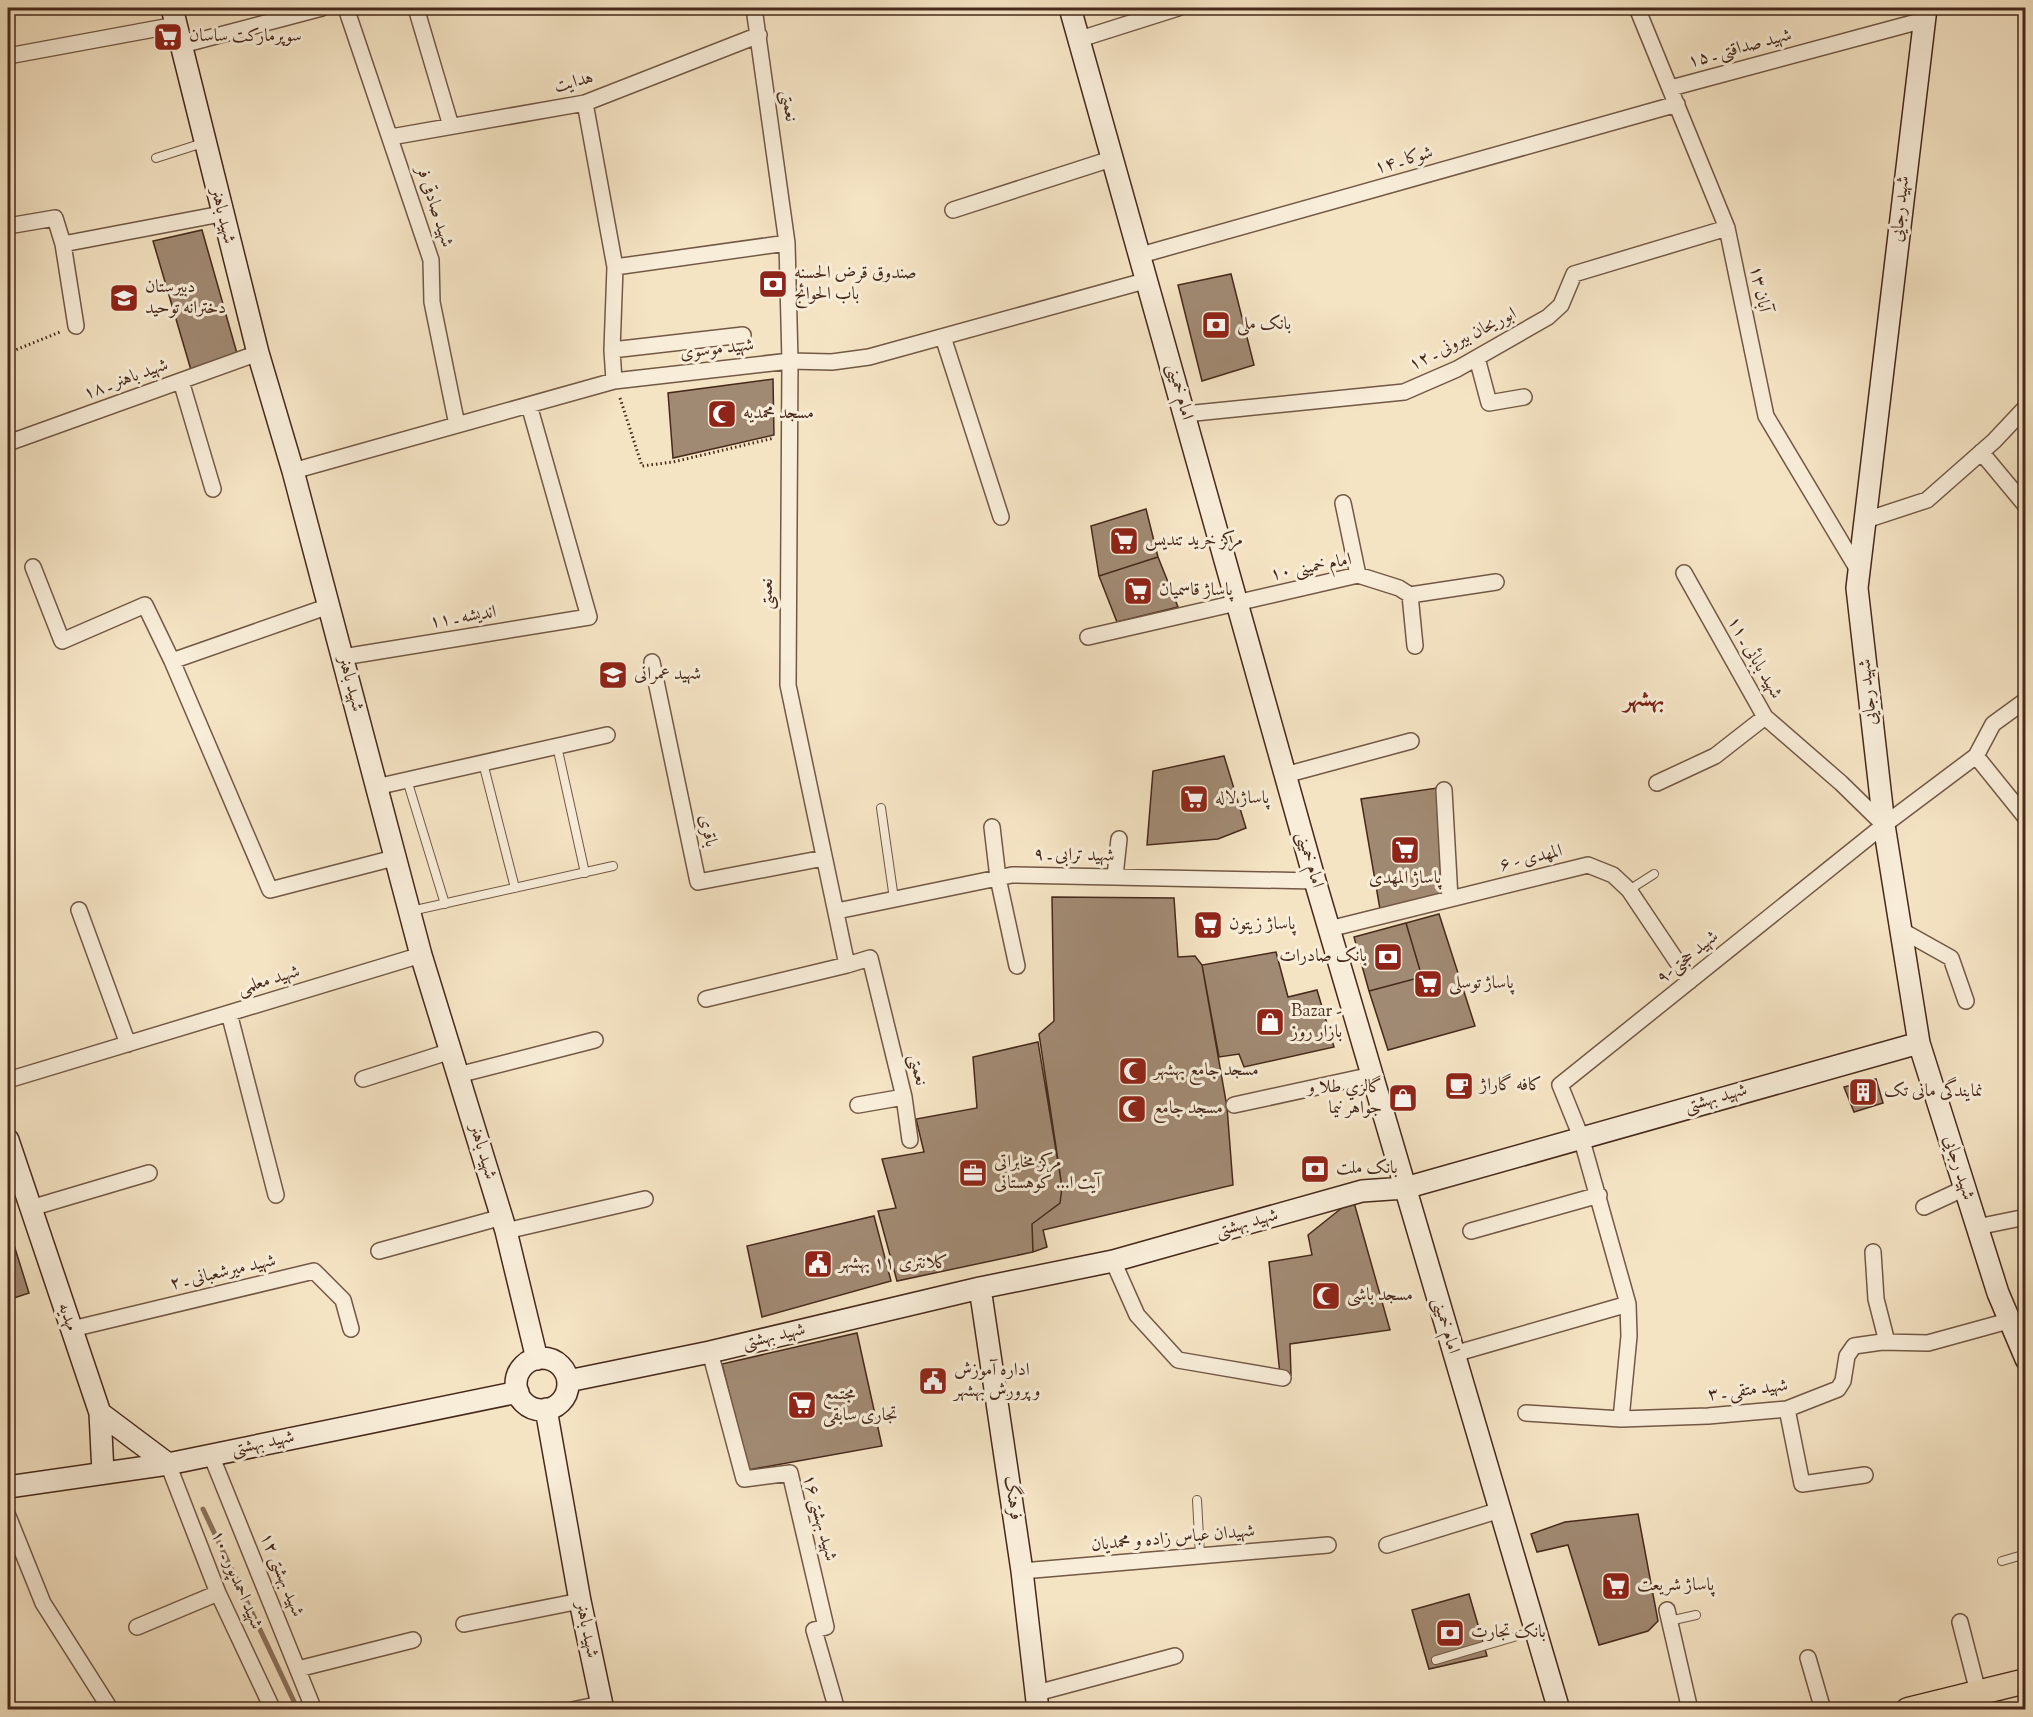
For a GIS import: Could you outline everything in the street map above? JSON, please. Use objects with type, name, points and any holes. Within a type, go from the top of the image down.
[{"type":"main road","points":[[1908,1710],[2025,1681]]},
{"type":"street","points":[[8,56],[176,26],[322,8]]},
{"type":"street","name":"شهید صادقی فر","points":[[346,8],[431,260],[432,302],[457,425]]},
{"type":"street","points":[[416,8],[451,126]]},
{"type":"street","name":"نعمتی","points":[[754,8],[787,243],[790,361],[788,685],[847,965],[870,958],[904,1097],[910,1140]]},
{"type":"street","name":"امام خمینی","points":[[1070,8],[1077,40],[1141,255],[1315,881],[1559,1710]]},
{"type":"street","points":[[1077,40],[1178,8]]},
{"type":"street","name":"۱۳ آبان","points":[[1636,8],[1671,88],[1726,228],[1767,416],[1858,570]]},
{"type":"street","name":"شهید صداقتی ـ ۱۵","points":[[1671,88],[1925,14]]},
{"type":"street","name":"شهید رجایی","points":[[1925,14],[1857,588],[1884,825],[1919,1043],[2008,1321],[2025,1359]]},
{"type":"street","name":"شهید باهنر","points":[[176,26],[221,214],[343,657],[394,858],[421,955],[504,1224],[537,1359]]},
{"type":"street","name":"هدایت","points":[[391,137],[585,104],[759,35]]},
{"type":"street","points":[[585,104],[615,267],[612,351],[614,381]]},
{"type":"street","name":"شوکا ـ ۱۴","points":[[1141,255],[1677,104]]},
{"type":"street","points":[[953,210],[1112,159]]},
{"type":"street","points":[[63,244],[221,214]]},
{"type":"street","points":[[8,226],[55,218],[63,244],[76,326]]},
{"type":"street","name":"ابوریحان بیرونی ـ ۱۲","points":[[1185,414],[1404,392],[1478,358],[1548,317],[1561,305],[1574,273],[1726,228]]},
{"type":"street","points":[[615,267],[787,243]]},
{"type":"street","name":"شهید موسوی","points":[[293,471],[614,381],[790,361],[832,362],[869,357],[1148,280]]},
{"type":"street","points":[[612,351],[743,335]]},
{"type":"street","points":[[944,337],[1001,517]]},
{"type":"street","name":"شهید باهنر ـ ۱۸","points":[[8,443],[258,353]]},
{"type":"street","points":[[1478,358],[1489,403],[1524,397]]},
{"type":"street","points":[[181,381],[213,489]]},
{"type":"street","name":"اندیشه ـ ۱۱","points":[[343,657],[589,617],[529,405]]},
{"type":"street","points":[[1866,520],[1927,500],[1982,452],[2025,407]]},
{"type":"street","points":[[1982,452],[2025,506]]},
{"type":"street","points":[[1343,503],[1358,575]]},
{"type":"street","points":[[33,567],[63,641],[145,605],[172,661],[270,890],[394,858]]},
{"type":"street","name":"شهید بابائی ـ ۱۱","points":[[1684,573],[1765,717],[1841,783],[1884,825]]},
{"type":"street","name":"امام خمینی ۱۰","points":[[1088,637],[1358,575],[1399,588],[1410,595]]},
{"type":"street","points":[[1415,646],[1410,595],[1496,582]]},
{"type":"street","points":[[172,661],[329,606]]},
{"type":"street","name":"باقری","points":[[652,662],[698,882],[824,858]]},
{"type":"street","points":[[2025,700],[1994,724],[1976,756],[2025,818]]},
{"type":"street","points":[[1657,783],[1715,756],[1765,717]]},
{"type":"street","points":[[376,787],[607,735]]},
{"type":"street","points":[[1285,775],[1411,741]]},
{"type":"street","name":"شهید حجتی-۹","points":[[1581,1137],[1560,1085],[1884,825],[1976,756]]},
{"type":"street","points":[[1444,790],[1450,899]]},
{"type":"street","points":[[992,827],[998,878],[1017,966]]},
{"type":"street","points":[[1115,876],[1119,839]]},
{"type":"street","name":"المهدی - ۶","points":[[1329,929],[1588,865],[1613,875],[1629,890],[1690,981]]},
{"type":"street","name":"شهید ترابی ـ ۹","points":[[837,911],[998,878],[1035,874],[1315,881]]},
{"type":"street","points":[[80,910],[128,1044]]},
{"type":"street","points":[[1901,930],[1951,958],[1966,1001]]},
{"type":"street","name":"شهید معلمی","points":[[8,1080],[421,955]]},
{"type":"street","points":[[706,999],[847,965]]},
{"type":"street","points":[[229,1013],[276,1195]]},
{"type":"street","points":[[458,1075],[595,1040]]},
{"type":"street","name":"شهید بهشتی","points":[[568,1381],[710,1352],[981,1288],[1113,1262],[1362,1191],[1405,1188],[1919,1043]]},
{"type":"street","points":[[363,1079],[451,1051]]},
{"type":"street","points":[[1234,1105],[1372,1075]]},
{"type":"street","points":[[858,1105],[904,1097]]},
{"type":"street","points":[[1581,1137],[1628,1304],[1629,1336],[1621,1419]]},
{"type":"street","name":"مهدیه","points":[[8,1140],[100,1413],[103,1473]]},
{"type":"street","points":[[31,1208],[149,1173]]},
{"type":"street","points":[[1924,1207],[1965,1188]]},
{"type":"street","points":[[1471,1231],[1599,1195]]},
{"type":"street","points":[[379,1251],[504,1224],[645,1199]]},
{"type":"street","points":[[1977,1227],[2025,1217]]},
{"type":"street","points":[[1873,1252],[1876,1299],[1887,1342]]},
{"type":"street","points":[[1113,1262],[1137,1315],[1179,1360],[1283,1378]]},
{"type":"street","name":"شهید میرشعبانی ـ ۲","points":[[72,1329],[314,1271],[343,1300],[351,1329]]},
{"type":"street","name":"فرهنگ","points":[[981,1288],[1038,1701]]},
{"type":"street","points":[[1454,1354],[1628,1304]]},
{"type":"street","name":"شهید متقی ـ ۳","points":[[1526,1413],[1621,1419],[1708,1416],[1787,1409],[1838,1389],[1843,1381],[1847,1356],[1854,1346],[1887,1342],[1928,1343],[2008,1321]]},
{"type":"street","name":"شهید بهشتی ۱۶","points":[[710,1352],[744,1479],[790,1473],[826,1627],[814,1630],[837,1710]]},
{"type":"street","points":[[537,1359],[557,1363],[568,1381],[565,1396],[554,1407],[546,1409],[529,1406],[518,1392],[518,1375],[522,1368],[537,1359]]},
{"type":"street","name":"شهید بهشتی","points":[[8,1487],[168,1464],[518,1392]]},
{"type":"street","name":"شهید باهنر","points":[[546,1409],[580,1601],[602,1707]]},
{"type":"street","points":[[1787,1409],[1802,1484],[1865,1475]]},
{"type":"street","points":[[100,1413],[168,1464]]},
{"type":"street","name":"شهید بهشتی ۱۲","points":[[211,1455],[314,1710]]},
{"type":"street","name":"شهید احمدپور ـ ۱۰","points":[[168,1464],[219,1593],[273,1710]]},
{"type":"street","points":[[1387,1545],[1500,1510]]},
{"type":"street","points":[[8,1516],[43,1603],[109,1707]]},
{"type":"street","name":"شهیدان عباس زاده و محمدیان","points":[[1022,1572],[1328,1545]]},
{"type":"street","points":[[137,1628],[219,1593]]},
{"type":"street","points":[[464,1624],[580,1601]]},
{"type":"street","points":[[1668,1615],[1690,1710]]},
{"type":"street","points":[[1960,1622],[1978,1692]]},
{"type":"street","points":[[298,1669],[413,1640]]},
{"type":"street","points":[[1038,1701],[1175,1656]]},
{"type":"street","points":[[1808,1658],[1823,1710]]},
{"type":"street","points":[[572,1710],[602,1707]]},
{"type":"lane","points":[[156,158],[205,143]]},
{"type":"lane","points":[[557,746],[585,873]]},
{"type":"lane","points":[[483,763],[515,888]]},
{"type":"lane","points":[[407,780],[445,904]]},
{"type":"lane","points":[[881,808],[894,899]]},
{"type":"lane","points":[[409,912],[613,866]]},
{"type":"lane","points":[[1629,890],[1654,874]]},
{"type":"lane","points":[[1197,1500],[1200,1556]]},
{"type":"lane","points":[[2002,1561],[2025,1554]]},
{"type":"lane","points":[[1668,1615],[1696,1615]]},
{"type":"lane","points":[[1436,1660],[1536,1631]]},
{"type":"path","points":[[8,353],[76,326]]},
{"type":"path","points":[[614,381],[642,466],[673,462],[774,438],[789,432]]},
{"type":"building","points":[[202,230],[238,357],[191,370],[153,241]]},
{"type":"building","name":"بانک ملی","points":[[1231,274],[1254,365],[1202,381],[1178,285]]},
{"type":"building","name":"مسجد محمدیه","points":[[773,379],[774,435],[673,458],[668,393]]},
{"type":"building","name":"مرکز خرید تندیس","points":[[1146,509],[1158,557],[1099,576],[1091,526]]},
{"type":"building","name":"پاساژ قاسمیان","points":[[1158,557],[1178,607],[1117,622],[1099,576]]},
{"type":"building","name":"پاساژ لاله","points":[[1224,756],[1246,828],[1218,839],[1147,845],[1153,771]]},
{"type":"building","name":"پاساژ المهدی","points":[[1437,788],[1444,900],[1381,915],[1361,799]]},
{"type":"building","name":"مسجد جامع بهشهر","points":[[1052,897],[1174,898],[1178,957],[1195,956],[1202,965],[1227,1107],[1233,1185],[1043,1230],[1047,1247],[1033,1252],[1032,1224],[1060,1203],[1062,1187],[1039,1034],[1054,1021]]},
{"type":"building","name":"پاساژ توسلی","points":[[1439,914],[1475,1026],[1388,1050],[1369,991],[1422,977],[1406,923]]},
{"type":"building","name":"بانک صادرات","points":[[1406,923],[1422,977],[1369,991],[1354,937]]},
{"type":"building","name":"Bazar - بازار روز","points":[[1276,952],[1288,997],[1317,990],[1334,1047],[1244,1067],[1239,1054],[1219,1057],[1202,965]]},
{"type":"building","name":"مرکز مخابراتی آیت ا... کوهستانی","points":[[1038,1042],[1062,1187],[1060,1203],[1032,1224],[1033,1252],[897,1281],[878,1211],[896,1208],[882,1159],[924,1152],[916,1119],[977,1108],[973,1057]]},
{"type":"building","name":"نمایندگی مانی تک","points":[[1876,1079],[1883,1103],[1854,1112],[1844,1087]]},
{"type":"building","name":"مسجد باشی","points":[[1353,1199],[1390,1330],[1290,1344],[1291,1375],[1280,1375],[1269,1262],[1312,1255],[1308,1235]]},
{"type":"building","name":"کلانتری ۱۱ بهشهر","points":[[874,1216],[891,1281],[762,1317],[747,1246]]},
{"type":"building","points":[[8,1226],[29,1293],[8,1300]]},
{"type":"building","name":"مجتمع تجاری سابقی","points":[[857,1333],[882,1446],[748,1470],[722,1364]]},
{"type":"building","name":"پاساژ شریعت","points":[[1638,1514],[1658,1621],[1648,1631],[1599,1645],[1568,1545],[1537,1552],[1531,1534],[1565,1522]]},
{"type":"building","name":"بانک تجارت","points":[[1469,1594],[1487,1656],[1429,1669],[1412,1610]]},
{"type":"waterway","points":[[203,1509],[298,1710]]},
{"type":"place","name":"سوپرمارکت ساسان","points":[[168,37]]},
{"type":"place","name":"صندوق قرض الحسنه باب الحوائج","points":[[773,284]]},
{"type":"place","name":"دبیرستان دخترانه توحید","points":[[124,298]]},
{"type":"place","name":"بانک ملی","points":[[1216,325]]},
{"type":"place","name":"مسجد محمدیه","points":[[722,414]]},
{"type":"place","name":"مرکز خرید تندیس","points":[[1124,541]]},
{"type":"place","name":"پاساژ قاسمیان","points":[[1138,591]]},
{"type":"place","name":"شهید عمرانی","points":[[613,675]]},
{"type":"place","name":"پاساژ لاله","points":[[1194,799]]},
{"type":"place","name":"پاساژ المهدی","points":[[1405,850]]},
{"type":"place","name":"پاساژ زیتون","points":[[1208,925]]},
{"type":"place","name":"بانک صادرات","points":[[1388,957]]},
{"type":"place","name":"پاساژ توسلی","points":[[1428,984]]},
{"type":"place","name":"Bazar - بازار روز","points":[[1270,1022]]},
{"type":"place","name":"مسجد جامع بهشهر","points":[[1133,1071]]},
{"type":"place","name":"کافه گاراژ","points":[[1459,1086]]},
{"type":"place","name":"نمایندگی مانی تک","points":[[1863,1092]]},
{"type":"place","name":"گالري طلا و جواهر نيما","points":[[1403,1098]]},
{"type":"place","name":"مسجد جامع","points":[[1132,1109]]},
{"type":"place","name":"بانک ملت","points":[[1315,1169]]},
{"type":"place","name":"مرکز مخابراتی آیت ا... کوهستانی","points":[[973,1173]]},
{"type":"place","name":"کلانتری ۱۱ بهشهر","points":[[818,1264]]},
{"type":"place","name":"مسجد باشی","points":[[1326,1296]]},
{"type":"place","name":"اداره آموزش و پرورش بهشهر","points":[[933,1381]]},
{"type":"place","name":"مجتمع تجاری سابقی","points":[[802,1405]]},
{"type":"place","name":"پاساژ شریعت","points":[[1616,1586]]},
{"type":"place","name":"بانک تجارت","points":[[1450,1633]]},
{"type":"district","name":"بهشهر","points":[[1644,700]]}]
